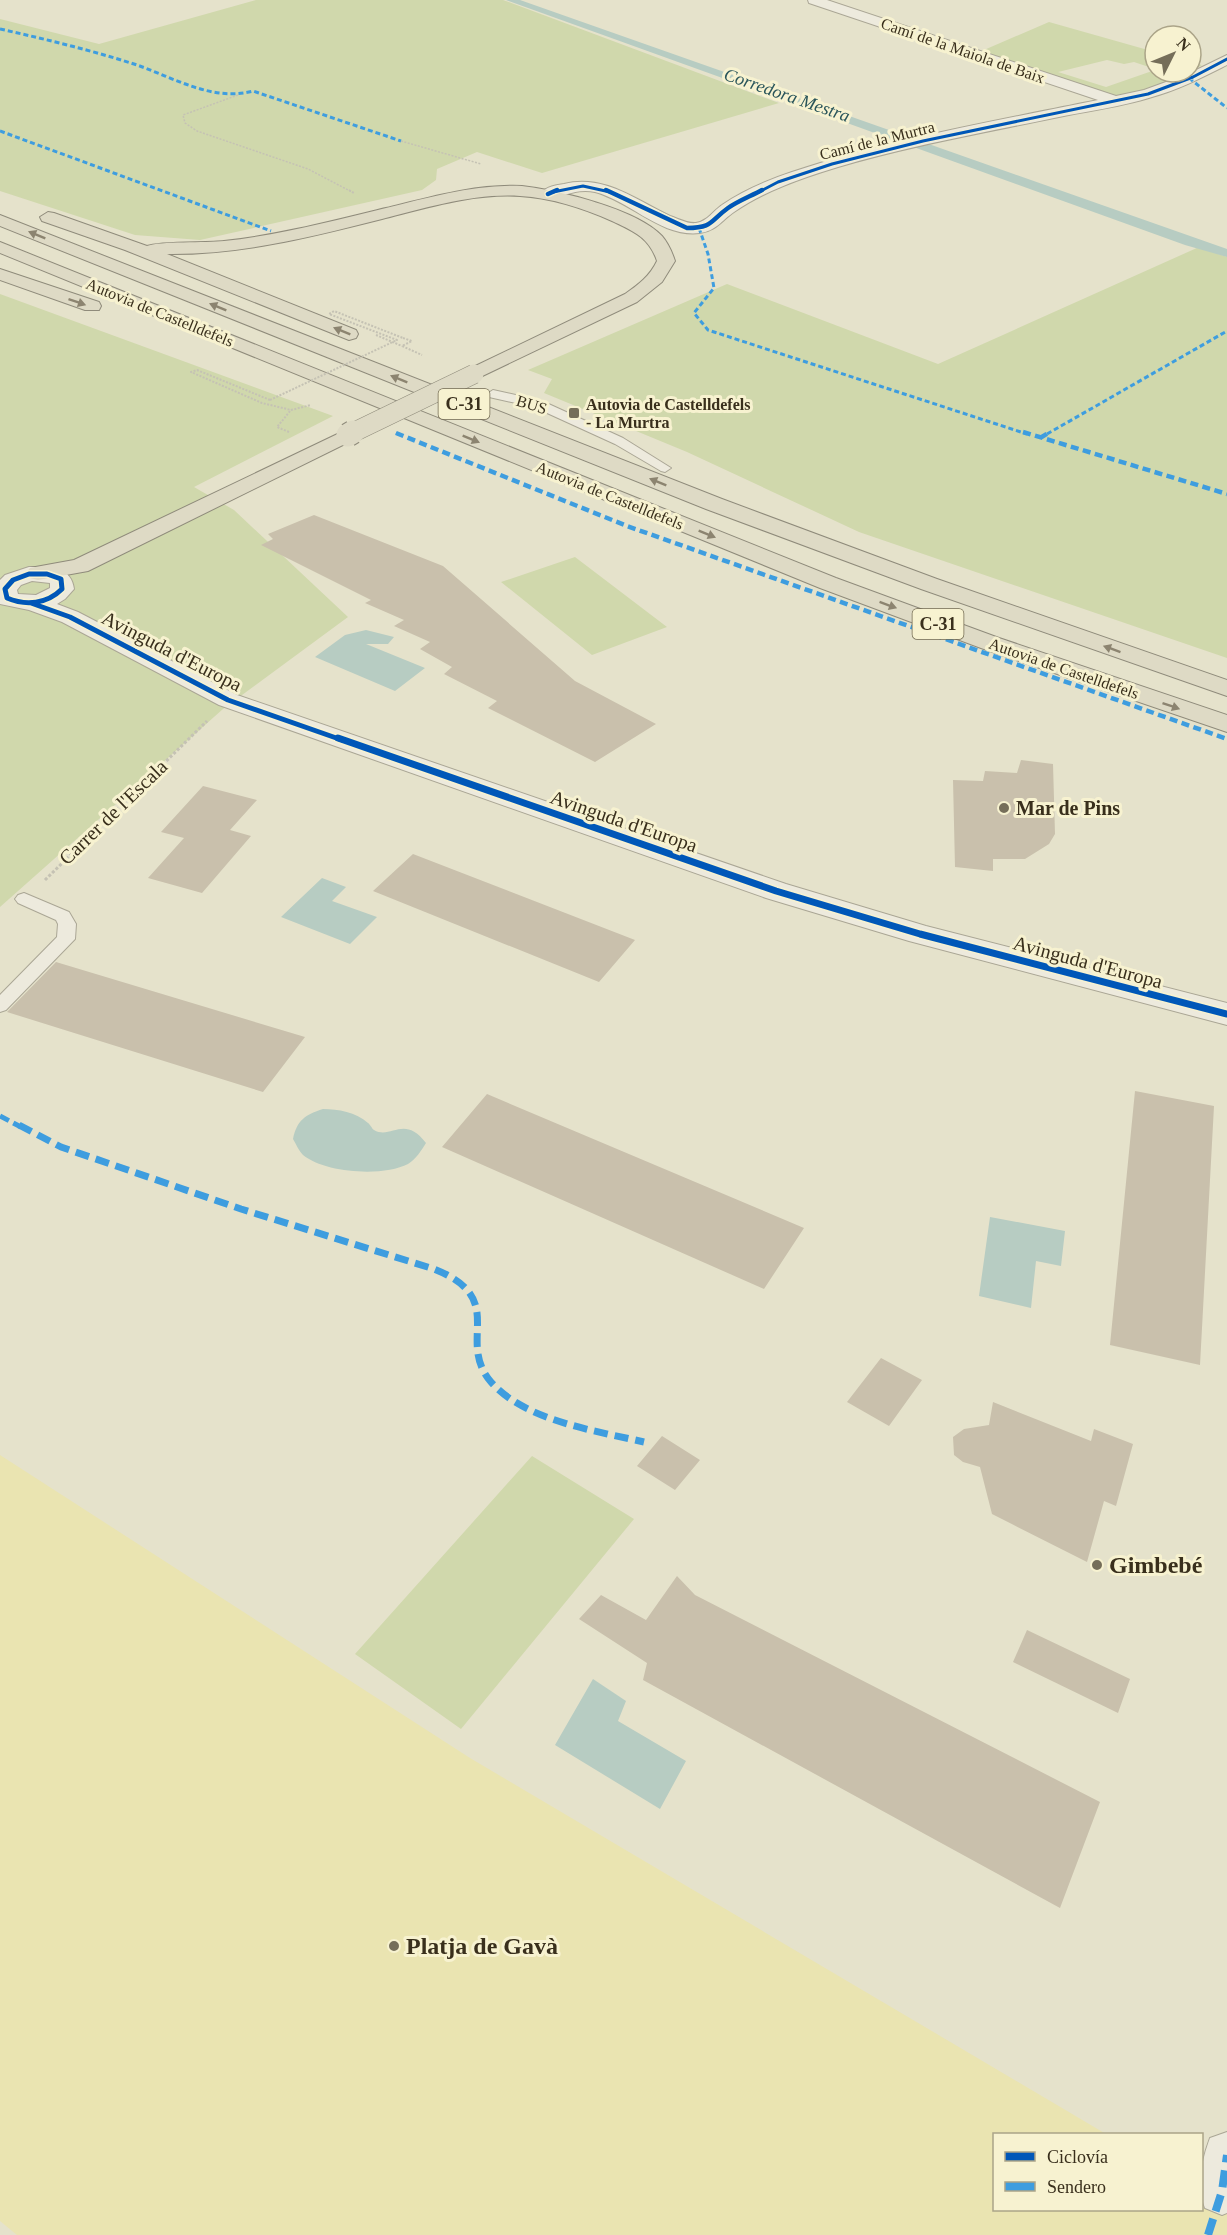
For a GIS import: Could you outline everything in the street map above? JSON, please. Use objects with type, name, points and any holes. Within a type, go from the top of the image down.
[{"type":"highway","points":[[34,574],[80,566],[631,298],[661,273],[666,261],[662,249],[654,238],[611,216],[572,200],[521,190],[491,192],[404,208],[284,235],[210,248],[176,250],[131,246]]},
{"type":"highway","name":"Autovia de Castelldefels","points":[[4,210],[714,504],[929,584],[1227,688]]},
{"type":"highway","points":[[34,213],[131,246],[364,340]]},
{"type":"highway","points":[[254,296],[231,279],[231,264],[251,248],[284,235]]},
{"type":"highway","name":"Autovia de Castelldefels","points":[[0,247],[828,583],[1001,647],[1227,724]]},
{"type":"highway","points":[[0,274],[108,312]]},
{"type":"highway","points":[[129,319],[267,368],[378,401]]},
{"type":"highway","points":[[440,372],[929,584]]},
{"type":"highway","points":[[64,598],[80,566]]},
{"type":"street","name":"Camí de la Maiola de Baix","points":[[814,0],[1112,100]]},
{"type":"street","name":"Camí de la Murtra","points":[[548,194],[568,186],[595,186],[609,190],[675,224],[687,228],[699,228],[713,223],[728,209],[778,182],[832,164],[923,141],[1148,94],[1193,77],[1227,59]]},
{"type":"street","points":[[2,581],[34,574],[55,576],[64,598]]},
{"type":"street","name":"Avinguda d'Europa","points":[[2,581],[7,598],[13,601],[31,603],[64,598],[228,700],[776,891],[920,934],[1227,1014]]},
{"type":"lane","points":[[0,1006],[66,939],[67,924],[63,916],[24,900]]},
{"type":"path","points":[[238,94],[183,116],[184,123],[197,131],[308,169],[356,194],[376,208],[398,204],[404,208]]},
{"type":"path","points":[[401,141],[466,160],[466,166]]},
{"type":"path","points":[[321,312],[402,346]]},
{"type":"path","points":[[319,403],[291,410],[262,403],[191,372],[197,370],[270,399],[397,340],[328,314],[334,312],[403,338]]},
{"type":"path","points":[[278,427],[291,410]]},
{"type":"green space","points":[[256,0],[503,0],[779,103],[542,173],[477,152],[437,169],[436,180],[422,190],[200,240],[135,235],[0,191],[0,19],[99,44]]},
{"type":"green space","points":[[1049,22],[1143,49],[1143,65],[1107,60],[1058,72],[1106,87],[1143,74],[1143,84],[1163,84],[1136,95],[1112,96],[977,53]]},
{"type":"green space","points":[[1199,247],[1227,257],[1227,658],[859,532],[687,452],[544,393],[552,379],[528,370],[727,284],[938,364]]},
{"type":"green space","points":[[0,294],[333,416],[194,487],[234,510],[348,617],[223,709],[0,907]]},
{"type":"green space","points":[[575,557],[667,627],[592,655],[501,582]]},
{"type":"green space","points":[[532,1456],[634,1519],[461,1729],[355,1654]]},
{"type":"sand","name":"Platja de Gavà","points":[[0,1455],[470,1758],[1104,2133],[993,2133],[993,2211],[1203,2211],[1203,2194],[1227,2209],[1227,2235],[17,2235],[0,2221]]},
{"type":"water","name":"Corredora Mestra","points":[[506,0],[520,0],[1227,249],[1227,257],[1185,245]]},
{"type":"water","points":[[366,630],[394,637],[388,644],[366,644],[425,668],[395,691],[315,657],[345,635]]},
{"type":"water","points":[[322,878],[346,887],[332,901],[377,917],[350,944],[281,917]]},
{"type":"water","points":[[323,1109],[352,1114],[380,1132],[398,1129],[411,1130],[426,1143],[408,1164],[384,1171],[354,1171],[325,1166],[303,1155],[293,1139],[303,1119]]},
{"type":"water","points":[[990,1217],[1065,1231],[1061,1266],[1036,1261],[1031,1308],[979,1296]]},
{"type":"water","points":[[593,1679],[626,1701],[618,1721],[686,1761],[660,1809],[555,1745]]},
{"type":"building","points":[[314,515],[443,566],[575,681],[656,724],[595,762],[488,708],[497,701],[444,674],[452,667],[420,649],[430,642],[394,626],[404,620],[365,603],[371,600],[261,545],[273,539],[268,534]]},
{"type":"building","name":"Mar de Pins","points":[[1021,760],[1053,764],[1055,834],[1049,844],[1025,859],[993,859],[993,871],[955,867],[953,780],[983,781],[985,771],[1017,773]]},
{"type":"building","points":[[203,786],[257,800],[230,830],[251,836],[202,893],[148,878],[184,838],[161,832]]},
{"type":"building","points":[[413,854],[635,940],[599,982],[373,891]]},
{"type":"building","points":[[56,962],[305,1037],[263,1092],[7,1012]]},
{"type":"building","points":[[1135,1091],[1214,1106],[1200,1365],[1110,1345]]},
{"type":"building","points":[[487,1094],[804,1228],[764,1289],[442,1147]]},
{"type":"building","points":[[881,1358],[922,1380],[889,1426],[847,1402]]},
{"type":"building","points":[[993,1402],[1091,1441],[1094,1429],[1133,1444],[1116,1506],[1104,1501],[1087,1562],[992,1514],[980,1467],[963,1462],[954,1455],[953,1437],[964,1429],[989,1425]]},
{"type":"building","points":[[662,1436],[700,1460],[675,1490],[637,1466]]},
{"type":"building","points":[[677,1576],[695,1595],[1100,1802],[1060,1908],[643,1680],[647,1663],[579,1619],[601,1595],[646,1620]]},
{"type":"building","points":[[1027,1630],[1130,1679],[1118,1713],[1013,1662]]},
{"type":"marked path","points":[[0,29],[134,64],[211,93],[238,95],[253,91],[401,141]]},
{"type":"marked path","points":[[1197,84],[1227,108]]},
{"type":"marked path","points":[[0,131],[271,231]]},
{"type":"marked path","points":[[699,228],[708,254],[714,288],[694,313],[708,330],[1040,438],[1227,494]]},
{"type":"marked path","points":[[1040,438],[1227,331]]},
{"type":"marked path","points":[[396,433],[627,526],[1227,739]]},
{"type":"marked path","points":[[0,1116],[61,1147],[241,1209],[434,1269],[453,1277],[471,1294],[476,1306],[477,1343],[483,1369],[491,1382],[505,1395],[541,1414],[644,1442]]},
{"type":"marked path","points":[[1208,2235],[1222,2191],[1227,2155]]},
{"type":"cycle path","points":[[548,194],[573,186],[604,189],[675,224],[687,228],[699,228],[713,223],[727,209],[778,182],[832,164],[923,141],[1148,94],[1193,77],[1227,59]]},
{"type":"cycle path","points":[[29,574],[47,574],[61,579],[62,589],[44,601],[29,603],[7,598],[5,589],[13,580],[29,574]]},
{"type":"cycle path","points":[[31,603],[70,617],[228,700],[776,891],[920,934],[1227,1014]]},
{"type":"place","name":"Autovia de Castelldefels - La Murtra","points":[[574,413]]},
{"type":"place","name":"Mar de Pins","points":[[1004,808]]},
{"type":"place","name":"Gimbebé","points":[[1097,1565]]},
{"type":"place","name":"Platja de Gavà","points":[[394,1946]]}]
